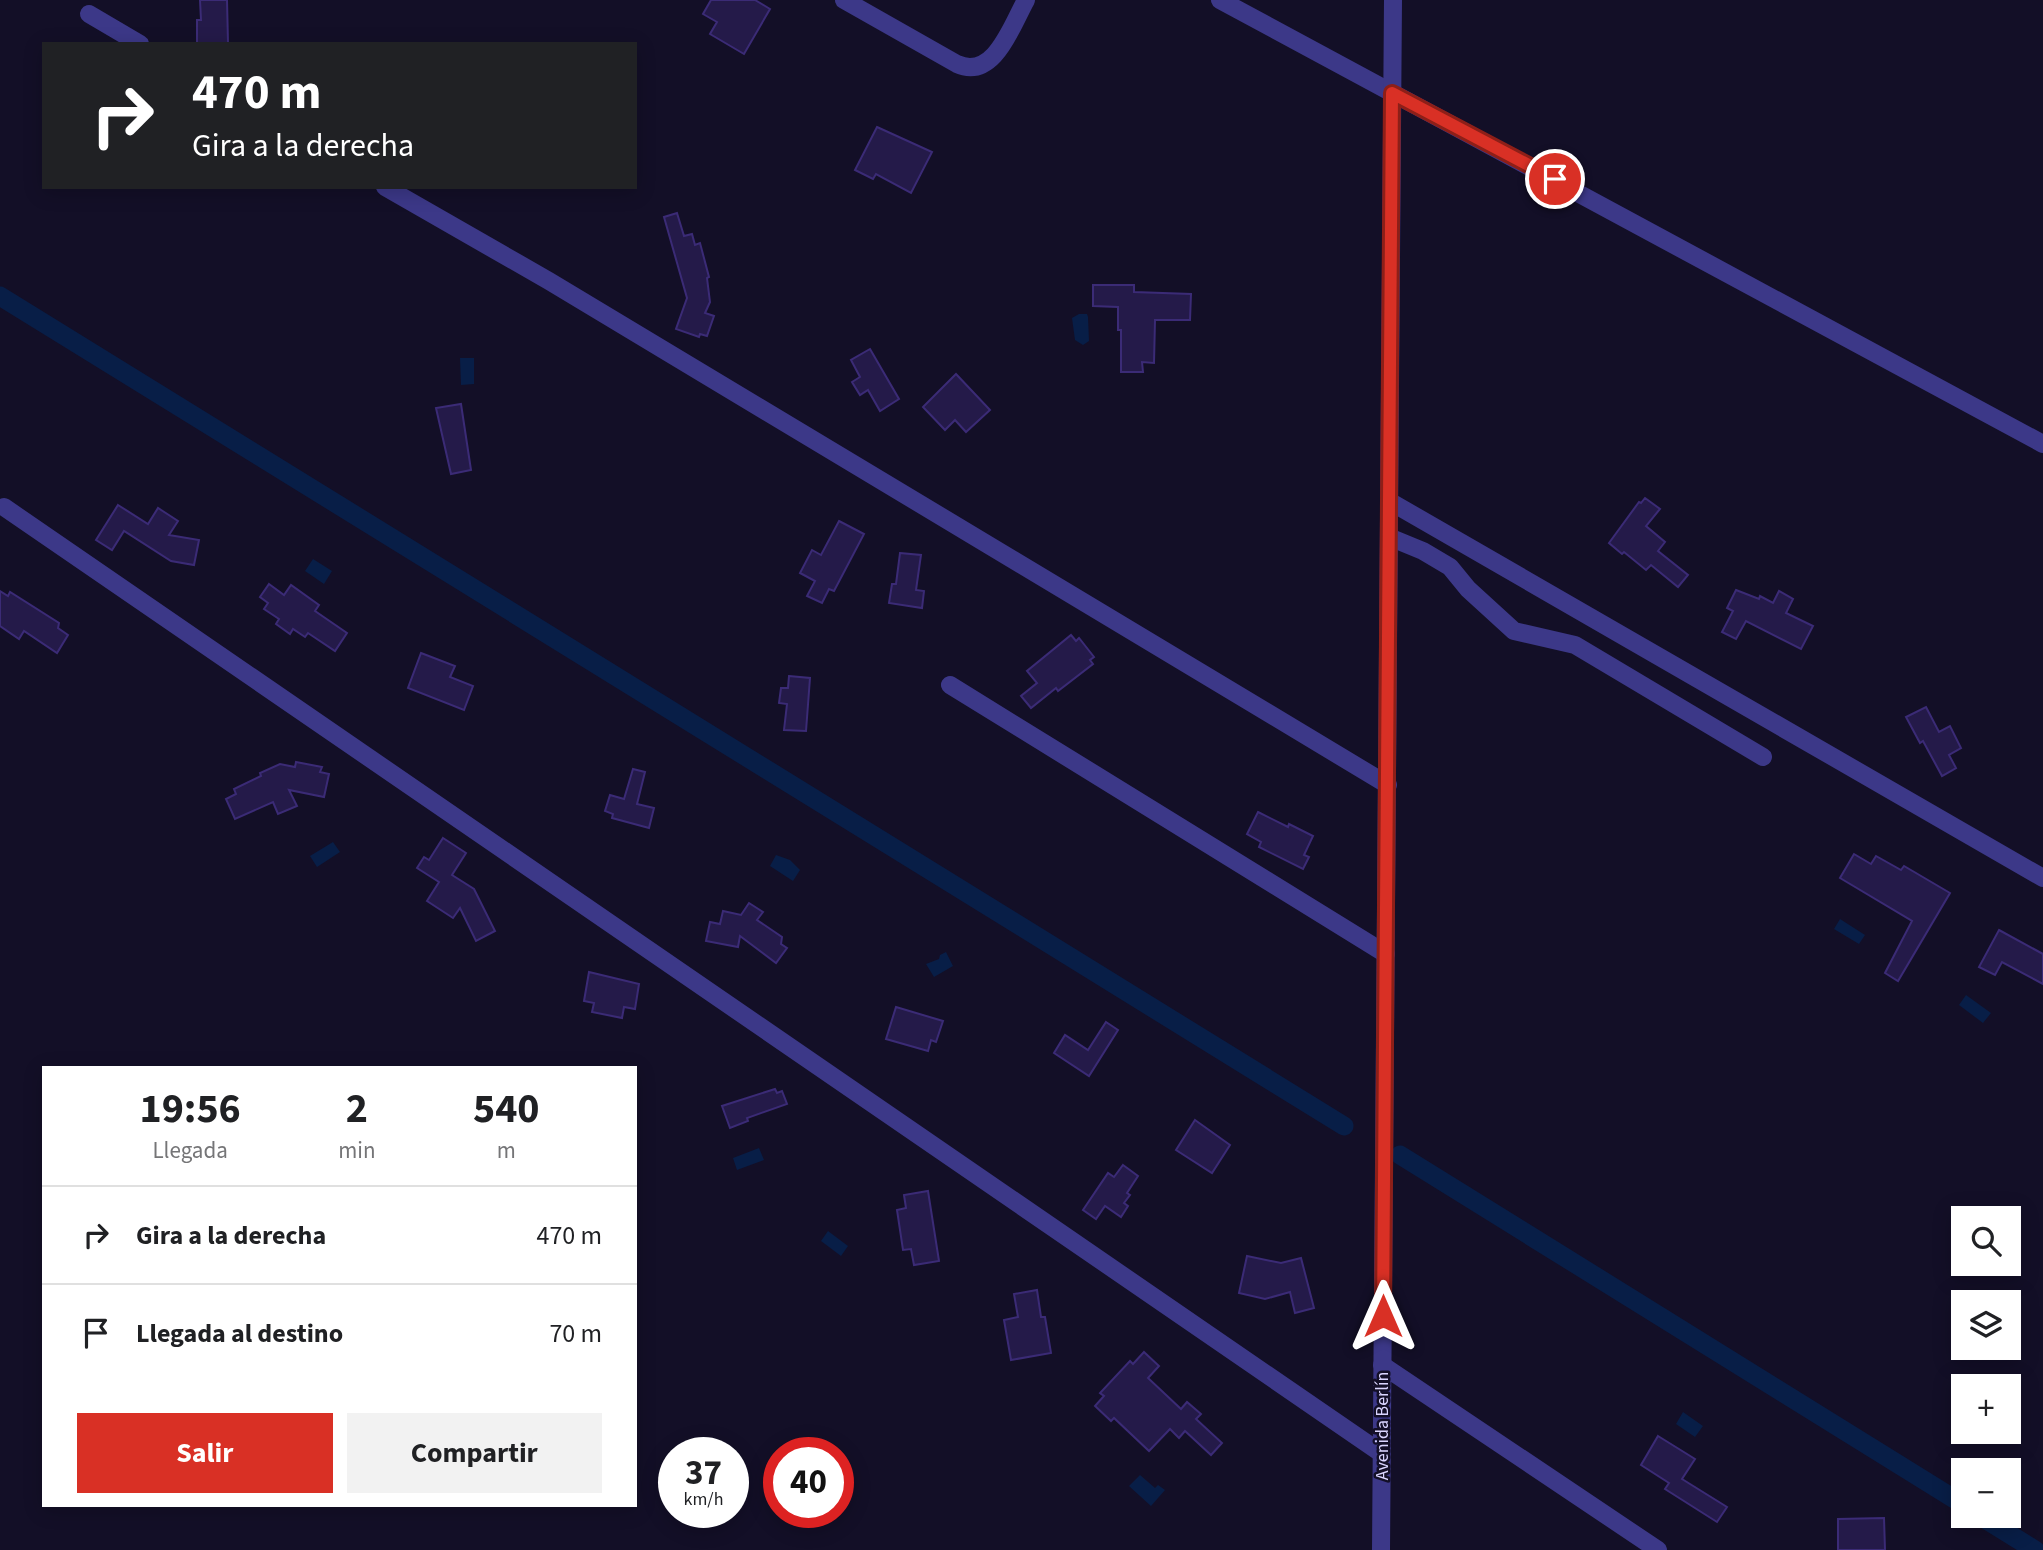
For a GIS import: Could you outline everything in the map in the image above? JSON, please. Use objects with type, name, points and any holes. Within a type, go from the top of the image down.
[{"type":"street","points":[[844,0],[957,64],[970,68],[983,66],[994,56],[1026,0]]},
{"type":"street","points":[[1220,0],[2043,444]]},
{"type":"street","name":"Avenida Berlín","points":[[1381,1550],[1393,0]]},
{"type":"street","points":[[89,14],[137,42]]},
{"type":"street","points":[[388,189],[549,281],[1388,785]]},
{"type":"street","points":[[1389,500],[2043,878]]},
{"type":"street","points":[[4,507],[1381,1452]]},
{"type":"street","points":[[1389,537],[1423,551],[1450,567],[1468,589],[1514,631],[1575,645],[1763,758]]},
{"type":"street","points":[[950,685],[1385,954]]},
{"type":"street","points":[[1382,1365],[1658,1550]]},
{"type":"water","points":[[1087,314],[1088,317],[1089,341],[1083,345],[1075,340],[1072,318]]},
{"type":"water","points":[[460,358],[474,358],[474,384],[461,385]]},
{"type":"water","points":[[313,559],[332,571],[324,584],[305,571]]},
{"type":"water","points":[[333,842],[340,852],[317,867],[310,856]]},
{"type":"water","points":[[776,855],[790,860],[800,870],[793,881],[770,866]]},
{"type":"water","points":[[1840,919],[1865,935],[1859,944],[1834,929]]},
{"type":"water","points":[[946,952],[953,966],[934,977],[926,964],[939,959],[940,955]]},
{"type":"water","points":[[1966,995],[1991,1013],[1983,1023],[1959,1005]]},
{"type":"water","points":[[759,1148],[764,1160],[737,1170],[733,1158]]},
{"type":"water","points":[[828,1231],[848,1246],[841,1256],[821,1241]]},
{"type":"water","points":[[1683,1412],[1703,1426],[1695,1437],[1676,1424]]},
{"type":"water","points":[[1140,1475],[1155,1488],[1158,1485],[1165,1490],[1151,1506],[1129,1486]]},
{"type":"building","points":[[200,0],[227,0],[228,42],[197,42],[197,20],[201,20]]},
{"type":"building","points":[[711,0],[755,0],[770,9],[744,54],[710,34],[717,22],[703,14]]},
{"type":"building","points":[[877,127],[932,152],[911,193],[876,174],[873,179],[855,170]]},
{"type":"building","points":[[677,213],[684,236],[692,234],[695,245],[700,243],[709,277],[710,302],[705,313],[714,316],[707,336],[700,334],[699,337],[676,329],[687,298],[664,217]]},
{"type":"building","points":[[1093,285],[1134,285],[1134,292],[1191,294],[1190,320],[1155,320],[1154,363],[1142,362],[1143,372],[1121,372],[1118,307],[1093,306]]},
{"type":"building","points":[[870,349],[899,399],[880,411],[868,390],[860,395],[852,382],[860,377],[851,360]]},
{"type":"building","points":[[956,374],[990,410],[966,432],[955,420],[945,430],[923,407]]},
{"type":"building","points":[[461,404],[471,470],[451,474],[436,408]]},
{"type":"building","points":[[1645,498],[1660,509],[1646,526],[1665,542],[1658,551],[1688,575],[1678,587],[1651,565],[1646,570],[1609,543],[1639,502]]},
{"type":"building","points":[[118,505],[148,524],[158,508],[178,521],[169,535],[199,540],[194,565],[171,561],[124,531],[112,550],[96,540]]},
{"type":"building","points":[[839,521],[864,534],[834,591],[829,589],[822,603],[807,596],[815,581],[800,573],[812,550],[821,555]]},
{"type":"building","points":[[900,553],[921,555],[916,590],[924,591],[922,608],[889,603],[892,584],[896,584]]},
{"type":"building","points":[[269,584],[284,595],[291,585],[319,605],[315,611],[347,633],[335,651],[308,633],[305,637],[293,629],[290,634],[276,624],[279,619],[264,609],[268,603],[260,597]]},
{"type":"building","points":[[1736,590],[1759,599],[1760,596],[1773,603],[1779,591],[1793,599],[1786,613],[1813,626],[1801,649],[1746,621],[1736,639],[1722,632],[1733,611],[1727,608]]},
{"type":"building","points":[[0,591],[8,596],[10,592],[59,623],[58,628],[68,635],[57,653],[24,631],[19,639],[0,626]]},
{"type":"building","points":[[1071,635],[1076,641],[1079,638],[1094,657],[1090,660],[1093,664],[1031,708],[1021,696],[1037,683],[1027,671]]},
{"type":"building","points":[[421,653],[455,666],[450,677],[473,686],[464,710],[408,688]]},
{"type":"building","points":[[789,676],[810,678],[806,731],[784,730],[787,704],[779,703],[781,688],[788,688]]},
{"type":"building","points":[[1926,707],[1939,732],[1950,726],[1961,748],[1949,755],[1956,768],[1942,776],[1906,717]]},
{"type":"building","points":[[296,762],[322,767],[320,772],[329,774],[324,797],[289,790],[297,806],[278,814],[273,802],[235,819],[226,799],[236,794],[234,789],[280,764],[295,767]]},
{"type":"building","points":[[633,769],[645,772],[637,804],[654,808],[649,828],[612,818],[613,814],[605,811],[610,795],[624,799]]},
{"type":"building","points":[[1258,812],[1313,836],[1304,855],[1309,857],[1303,869],[1259,847],[1261,842],[1247,834]]},
{"type":"building","points":[[443,838],[466,853],[452,875],[474,889],[495,931],[476,941],[460,908],[453,918],[427,901],[439,882],[417,868],[424,857],[429,860]]},
{"type":"building","points":[[1854,854],[1871,864],[1876,856],[1901,870],[1904,866],[1950,893],[1898,981],[1885,973],[1912,921],[1840,878]]},
{"type":"building","points":[[749,903],[763,912],[757,920],[782,937],[781,944],[787,948],[776,963],[740,936],[738,947],[706,941],[710,922],[720,924],[723,911],[741,915]]},
{"type":"building","points":[[1999,930],[2043,954],[2043,984],[2002,962],[1995,975],[1979,967]]},
{"type":"building","points":[[589,972],[639,984],[635,1009],[624,1007],[622,1018],[592,1012],[594,1003],[584,1001]]},
{"type":"building","points":[[896,1007],[943,1021],[936,1042],[931,1040],[928,1051],[886,1039]]},
{"type":"building","points":[[1106,1022],[1118,1030],[1089,1076],[1054,1053],[1065,1035],[1088,1050]]},
{"type":"building","points":[[775,1089],[777,1093],[782,1091],[787,1104],[747,1118],[748,1121],[730,1128],[722,1106]]},
{"type":"building","points":[[1195,1120],[1230,1145],[1212,1173],[1176,1150]]},
{"type":"building","points":[[1123,1165],[1138,1176],[1127,1193],[1130,1195],[1124,1203],[1128,1206],[1121,1217],[1105,1206],[1096,1219],[1083,1210],[1108,1173],[1114,1177]]},
{"type":"building","points":[[928,1191],[939,1261],[914,1265],[911,1249],[903,1250],[897,1210],[906,1208],[904,1195]]},
{"type":"building","points":[[1247,1256],[1281,1263],[1301,1258],[1314,1308],[1295,1313],[1290,1292],[1265,1299],[1239,1293]]},
{"type":"building","points":[[1037,1290],[1051,1353],[1011,1360],[1004,1320],[1018,1317],[1014,1294]]},
{"type":"building","points":[[1144,1352],[1159,1366],[1148,1378],[1181,1409],[1187,1402],[1201,1414],[1196,1419],[1222,1443],[1211,1455],[1185,1431],[1179,1438],[1170,1429],[1149,1451],[1114,1418],[1111,1421],[1095,1406],[1104,1396],[1100,1393],[1130,1361],[1133,1364]]},
{"type":"building","points":[[1658,1436],[1695,1459],[1682,1479],[1727,1507],[1717,1522],[1665,1489],[1669,1483],[1641,1465]]},
{"type":"building","points":[[1884,1518],[1885,1550],[1838,1550],[1838,1519]]},
{"type":"waterway","points":[[0,296],[1344,1126]]},
{"type":"waterway","points":[[1400,1155],[1951,1497]]},
{"type":"waterway","points":[[1999,1528],[2035,1550]]},
{"type":"route","points":[[1383,1316],[1392,93],[1555,179]]}]
